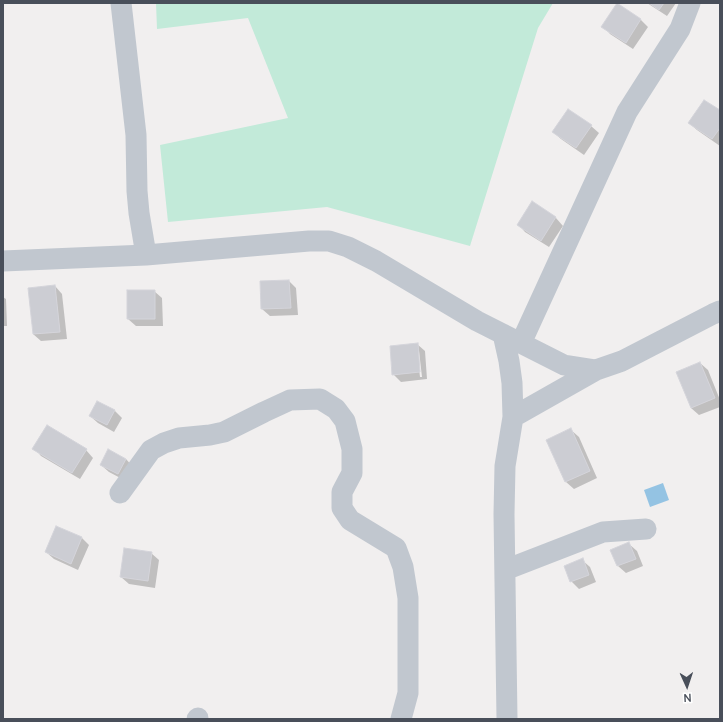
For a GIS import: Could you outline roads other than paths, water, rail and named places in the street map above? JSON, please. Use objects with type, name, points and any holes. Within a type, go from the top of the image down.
[{"type":"street","points":[[121,3],[136,135],[139,213],[146,254]]},
{"type":"street","points":[[521,343],[627,112],[680,29],[690,3]]},
{"type":"street","points":[[3,261],[146,254],[309,240],[329,241],[376,261],[477,321],[564,365],[596,370]]},
{"type":"street","points":[[513,417],[596,370],[622,361],[720,311]]},
{"type":"street","points":[[502,334],[509,361],[512,383],[513,417],[505,466],[504,514],[508,719]]},
{"type":"street","points":[[120,493],[152,450],[164,442],[179,438],[224,432],[290,400],[320,399],[336,409],[345,421],[352,449],[352,473],[342,492],[342,508],[350,520],[396,548],[403,567],[408,598],[408,693],[401,719]]},
{"type":"street","points":[[505,570],[603,532],[646,529]]},
{"type":"water","points":[[663,483],[669,500],[650,507],[644,490]]}]
